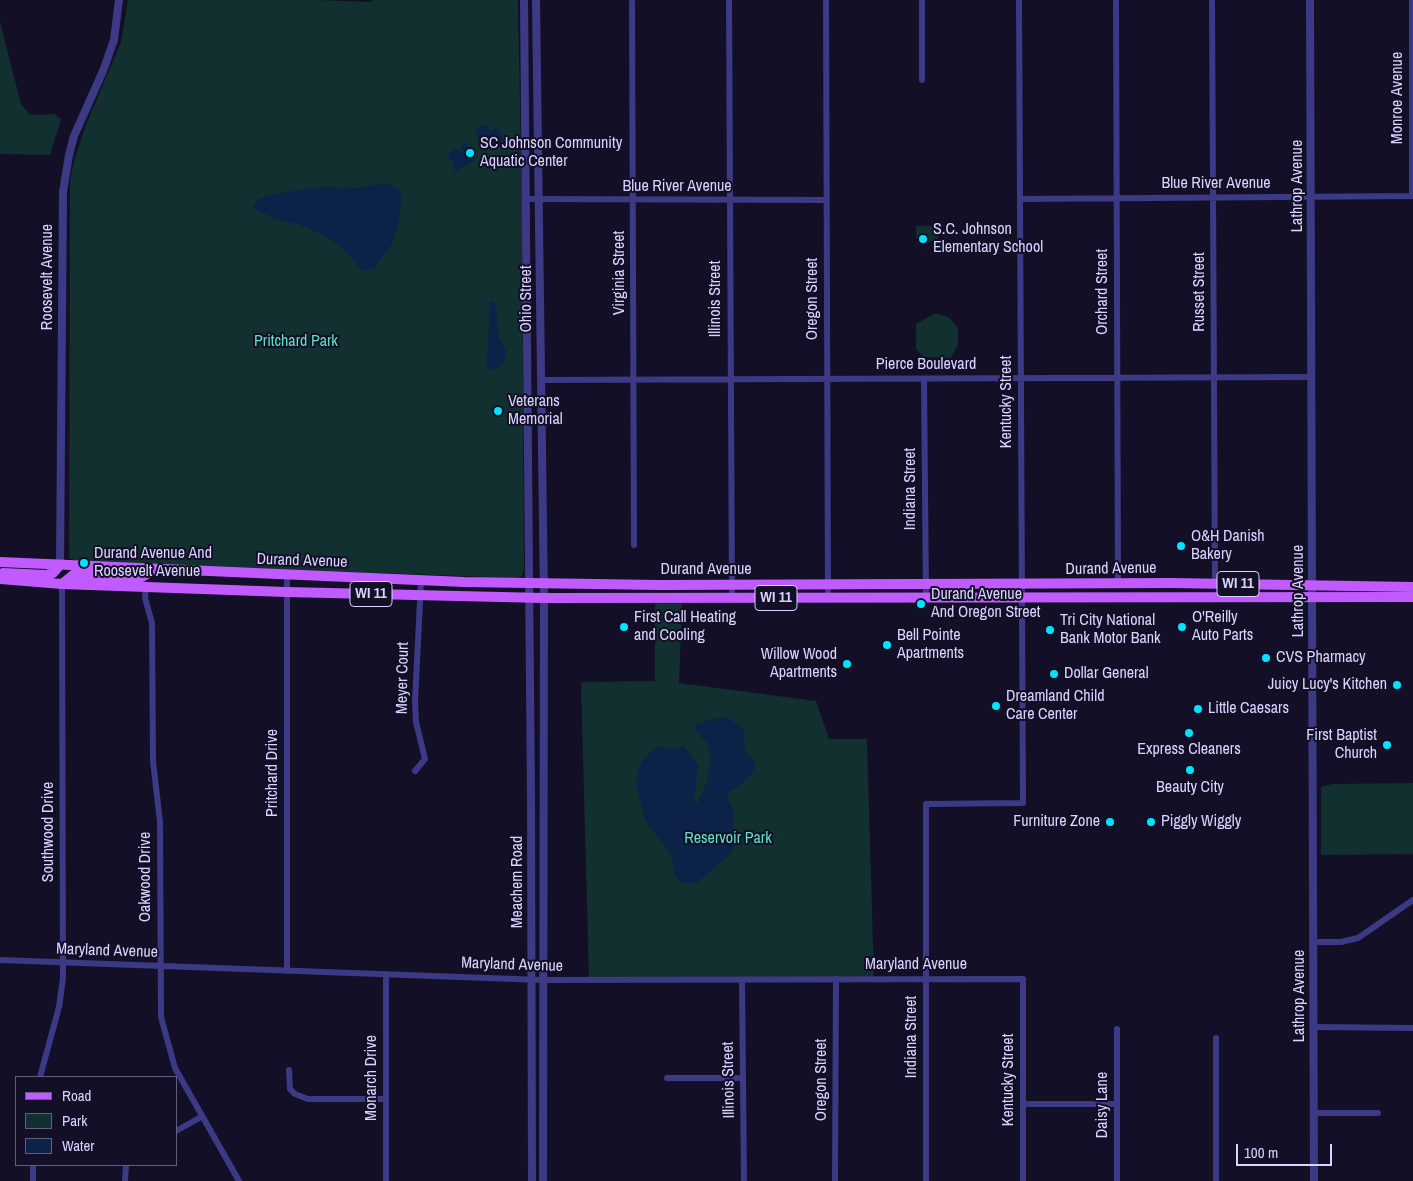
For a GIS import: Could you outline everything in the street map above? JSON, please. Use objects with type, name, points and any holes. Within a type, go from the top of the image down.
[{"type":"main road","name":"Durand Avenue","points":[[0,562],[421,581],[529,583],[1215,583],[1413,597]]},
{"type":"main road","points":[[0,573],[46,575],[53,573],[60,565]]},
{"type":"main road","points":[[62,584],[73,575],[142,577],[154,570]]},
{"type":"main road","name":"Durand Avenue","points":[[0,580],[286,592],[544,598],[828,599],[1197,596],[1413,587]]},
{"type":"main road","points":[[1197,596],[1212,590],[1215,583]]},
{"type":"street","name":"Roosevelt Avenue","points":[[60,565],[62,192],[74,136],[114,40],[119,0]]},
{"type":"street","name":"Ohio Street","points":[[524,0],[528,199],[529,583]]},
{"type":"street","name":"Ohio Street","points":[[536,0],[544,598]]},
{"type":"street","name":"Virginia Street","points":[[632,0],[634,545]]},
{"type":"street","name":"Illinois Street","points":[[729,0],[732,598]]},
{"type":"street","name":"Oregon Street","points":[[826,0],[828,599]]},
{"type":"street","points":[[922,0],[922,80]]},
{"type":"street","name":"Kentucky Street","points":[[926,804],[1023,803],[1019,0]]},
{"type":"street","name":"Orchard Street","points":[[1116,0],[1118,584]]},
{"type":"street","name":"Russet Street","points":[[1212,0],[1215,583]]},
{"type":"street","name":"Lathrop Avenue","points":[[1310,0],[1314,1181]]},
{"type":"street","name":"Monroe Avenue","points":[[1412,0],[1413,196]]},
{"type":"street","name":"Blue River Avenue","points":[[1020,199],[1413,196]]},
{"type":"street","name":"Blue River Avenue","points":[[528,199],[633,201],[826,200]]},
{"type":"street","name":"Pierce Boulevard","points":[[541,380],[1312,377]]},
{"type":"street","name":"Indiana Street","points":[[924,379],[926,598]]},
{"type":"street","name":"Pritchard Drive","points":[[287,575],[287,971]]},
{"type":"street","name":"Meyer Court","points":[[415,771],[425,760],[416,722],[415,702],[421,581]]},
{"type":"street","name":"Meachem Road","points":[[529,583],[532,1181]]},
{"type":"street","name":"Southwood Drive","points":[[40,1076],[59,1007],[63,963],[62,584]]},
{"type":"street","name":"Oakwood Drive","points":[[146,586],[145,598],[152,623],[153,761],[160,822],[160,1000],[164,1034],[175,1068],[201,1117],[239,1181]]},
{"type":"street","name":"Meachem Road","points":[[544,598],[544,895],[542,980],[544,1181]]},
{"type":"street","points":[[531,706],[544,705]]},
{"type":"street","points":[[531,797],[544,796]]},
{"type":"street","name":"Indiana Street","points":[[926,804],[926,1181]]},
{"type":"street","points":[[532,896],[544,895]]},
{"type":"street","points":[[1314,942],[1341,942],[1358,938],[1413,900]]},
{"type":"street","name":"Maryland Avenue","points":[[0,960],[532,980],[1023,979]]},
{"type":"street","name":"Monarch Drive","points":[[386,974],[386,1181]]},
{"type":"street","name":"Oregon Street","points":[[835,1181],[836,979]]},
{"type":"street","name":"Kentucky Street","points":[[1023,979],[1023,1181]]},
{"type":"street","name":"Illinois Street","points":[[742,980],[744,1181]]},
{"type":"street","points":[[1314,1027],[1413,1028]]},
{"type":"street","name":"Daisy Lane","points":[[1117,1029],[1117,1181]]},
{"type":"street","points":[[1216,1038],[1216,1181]]},
{"type":"street","points":[[289,1070],[290,1089],[295,1094],[308,1098],[386,1099]]},
{"type":"street","points":[[667,1078],[743,1078]]},
{"type":"street","points":[[532,1091],[543,1091]]},
{"type":"street","points":[[1023,1104],[1117,1104]]},
{"type":"street","points":[[1314,1113],[1378,1113]]},
{"type":"street","points":[[178,1130],[201,1117]]},
{"type":"street","points":[[33,1166],[33,1181]]},
{"type":"street","points":[[124,1181],[126,1166]]},
{"type":"green space","name":"Pritchard Park","points":[[128,0],[317,0],[372,2],[373,0],[518,0],[522,208],[524,569],[522,576],[516,578],[80,562],[69,558],[70,180],[85,127],[121,42]]},
{"type":"green space","points":[[0,22],[21,104],[30,115],[54,114],[61,119],[50,155],[0,154]]},
{"type":"green space","points":[[916,226],[937,226],[938,238],[928,243],[916,238]]},
{"type":"green space","points":[[936,313],[950,318],[958,328],[958,345],[951,358],[923,357],[916,349],[916,324]]},
{"type":"green space","name":"Reservoir Park","points":[[682,601],[679,683],[816,701],[829,739],[867,739],[874,979],[589,980],[581,682],[655,681],[655,602]]},
{"type":"green space","points":[[1413,783],[1413,854],[1321,855],[1321,787],[1332,784]]},
{"type":"water","points":[[486,124],[490,131],[497,128],[504,141],[485,151],[474,130]]},
{"type":"water","points":[[466,143],[475,160],[455,172],[454,163],[447,155],[455,148],[459,150],[460,154],[463,153],[460,146]]},
{"type":"water","points":[[382,183],[397,187],[401,194],[400,217],[392,244],[375,268],[369,270],[362,271],[345,250],[324,235],[298,224],[276,219],[254,209],[253,206],[256,200],[270,195],[319,187],[359,188]]},
{"type":"water","points":[[490,301],[495,302],[496,305],[499,338],[507,353],[502,366],[492,370],[487,365]]},
{"type":"water","points":[[718,717],[726,717],[741,726],[744,731],[745,752],[756,763],[752,773],[741,785],[728,792],[727,798],[733,809],[733,847],[730,854],[698,882],[683,883],[675,877],[672,856],[645,820],[636,784],[638,771],[643,759],[656,747],[675,748],[684,746],[698,766],[694,800],[697,804],[707,782],[711,759],[708,745],[695,729],[695,725]]},
{"type":"place","name":"SC Johnson Community Aquatic Center","points":[[470,153]]},
{"type":"place","name":"S.C. Johnson Elementary School","points":[[923,239]]},
{"type":"place","name":"Veterans Memorial","points":[[498,411]]},
{"type":"place","name":"O&H Danish Bakery","points":[[1181,546]]},
{"type":"place","name":"Durand Avenue And Roosevelt Avenue","points":[[84,563]]},
{"type":"place","name":"Durand Avenue And Oregon Street","points":[[921,604]]},
{"type":"place","name":"First Call Heating and Cooling","points":[[624,627]]},
{"type":"place","name":"O'Reilly Auto Parts","points":[[1182,627]]},
{"type":"place","name":"Tri City National Bank Motor Bank","points":[[1050,630]]},
{"type":"place","name":"Bell Pointe Apartments","points":[[887,645]]},
{"type":"place","name":"CVS Pharmacy","points":[[1266,658]]},
{"type":"place","name":"Willow Wood Apartments","points":[[847,664]]},
{"type":"place","name":"Dollar General","points":[[1054,674]]},
{"type":"place","name":"Juicy Lucy's Kitchen","points":[[1397,685]]},
{"type":"place","name":"Dreamland Child Care Center","points":[[996,706]]},
{"type":"place","name":"Little Caesars","points":[[1198,709]]},
{"type":"place","name":"Express Cleaners","points":[[1189,733]]},
{"type":"place","name":"First Baptist Church","points":[[1387,745]]},
{"type":"place","name":"Beauty City","points":[[1190,770]]},
{"type":"place","name":"Furniture Zone","points":[[1110,822]]},
{"type":"place","name":"Piggly Wiggly","points":[[1151,822]]}]
